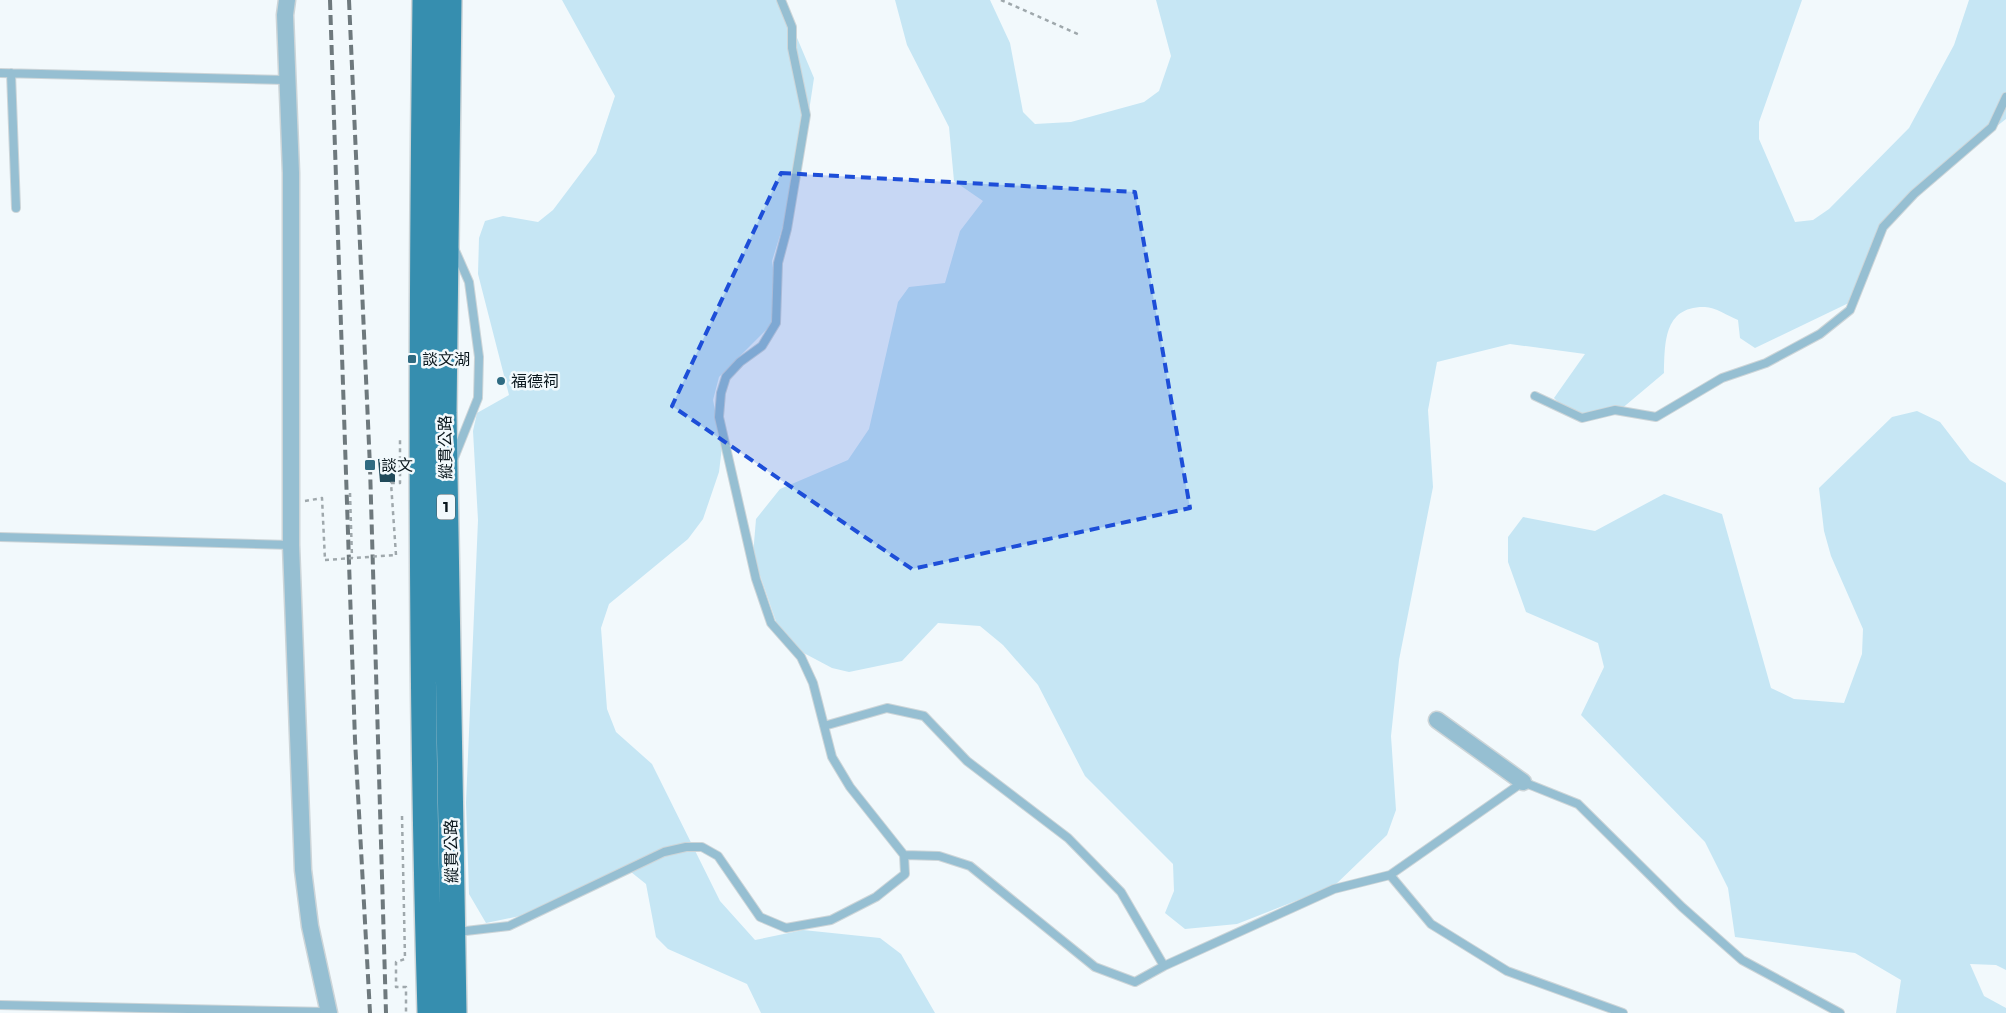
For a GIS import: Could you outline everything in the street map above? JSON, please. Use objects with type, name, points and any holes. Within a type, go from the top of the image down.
[{"type":"main road","name":"縱貫公路","points":[[425,0],[421,319],[445,479],[454,1013]]},
{"type":"main road","name":"縱貫公路","points":[[430,1013],[426,887],[434,411],[446,230],[449,0]]},
{"type":"street","points":[[287,0],[285,15],[286,80],[291,182],[291,545],[303,870],[310,926],[329,1012]]},
{"type":"street","points":[[1437,720],[1523,782]]},
{"type":"lane","points":[[452,932],[508,926],[664,852],[686,847],[702,847],[718,856],[760,918],[786,928],[831,920],[876,897],[905,874],[904,854],[850,787],[832,757],[813,683],[801,657],[771,623],[756,579],[719,417],[726,377],[740,362],[762,346],[776,323],[778,263],[787,229],[806,115],[792,48],[792,28],[781,0]]},
{"type":"lane","points":[[0,73],[286,80]]},
{"type":"lane","points":[[12,73],[16,208]]},
{"type":"lane","points":[[1535,396],[1582,418],[1616,410],[1656,417],[1722,378],[1766,363],[1820,334],[1850,310],[1883,227],[1914,194],[1992,127],[2006,97]]},
{"type":"lane","points":[[445,479],[478,398],[479,357],[469,282],[446,230]]},
{"type":"lane","points":[[0,537],[291,545]]},
{"type":"lane","points":[[824,726],[887,708],[924,716],[967,761],[1068,838],[1121,892],[1164,966]]},
{"type":"lane","points":[[904,854],[939,856],[970,866],[1095,967],[1135,982],[1164,966],[1334,889],[1390,875],[1523,782],[1578,804],[1682,907],[1742,960],[1840,1013]]},
{"type":"lane","points":[[1390,875],[1431,924],[1507,971],[1622,1013]]},
{"type":"lane","points":[[0,1005],[329,1012]]},
{"type":"path","points":[[1001,0],[1080,35]]},
{"type":"path","points":[[322,498],[326,560],[396,555],[391,483],[400,482],[401,430]]},
{"type":"path","points":[[350,493],[352,558]]},
{"type":"path","points":[[402,816],[405,959],[396,962],[396,986],[406,987],[406,1013]]},
{"type":"highlighted area","points":[[781,173],[1135,192],[1190,508],[912,569],[672,406]]},
{"type":"shaded area","points":[[562,0],[781,0],[814,78],[800,171],[772,261],[780,316],[719,377],[713,400],[722,447],[719,472],[703,519],[688,539],[609,604],[601,628],[607,709],[616,732],[652,764],[720,901],[755,940],[803,930],[880,938],[901,954],[935,1013],[761,1013],[747,984],[668,949],[656,937],[646,884],[631,872],[598,879],[520,916],[486,923],[469,894],[466,803],[478,520],[473,431],[477,413],[509,395],[478,274],[479,238],[485,221],[503,216],[538,222],[553,210],[596,153],[615,96]]},
{"type":"shaded area","points":[[895,0],[990,0],[1010,43],[1023,112],[1035,124],[1071,122],[1144,102],[1159,91],[1171,56],[1156,0],[1802,0],[1759,122],[1759,139],[1795,222],[1813,220],[1829,209],[1909,128],[1954,45],[1969,0],[2006,0],[2006,119],[1916,189],[1885,232],[1857,299],[1755,348],[1740,338],[1738,320],[1713,308],[1691,308],[1681,313],[1669,329],[1666,339],[1664,373],[1620,410],[1572,417],[1554,398],[1585,354],[1510,344],[1437,362],[1428,410],[1433,487],[1399,660],[1391,736],[1396,810],[1387,835],[1334,886],[1237,924],[1185,929],[1165,913],[1174,891],[1173,864],[1085,776],[1038,685],[1003,645],[980,626],[938,623],[902,661],[849,672],[832,668],[783,642],[753,555],[756,519],[780,489],[848,460],[869,429],[898,302],[909,287],[945,283],[960,231],[983,201],[954,181],[949,127],[907,45]]},
{"type":"shaded area","points":[[1917,411],[1940,422],[1970,461],[2006,483],[2006,970],[1996,965],[1970,964],[1984,996],[2006,1008],[2006,1013],[1896,1013],[1901,980],[1855,953],[1735,937],[1728,888],[1705,842],[1581,715],[1604,667],[1598,643],[1526,612],[1508,562],[1508,537],[1523,517],[1595,531],[1664,494],[1722,514],[1771,688],[1794,699],[1844,703],[1862,654],[1863,629],[1831,556],[1824,531],[1819,488],[1892,417]]},
{"type":"building","points":[[395,458],[395,482],[380,482],[378,459]]},
{"type":"railway","points":[[330,0],[355,740],[370,1013]]},
{"type":"railway","points":[[349,0],[370,467],[386,1013]]},
{"type":"place","name":"談文湖","points":[[412,359]]},
{"type":"place","name":"福德祠","points":[[501,381]]},
{"type":"place","name":"談文","points":[[370,465]]}]
